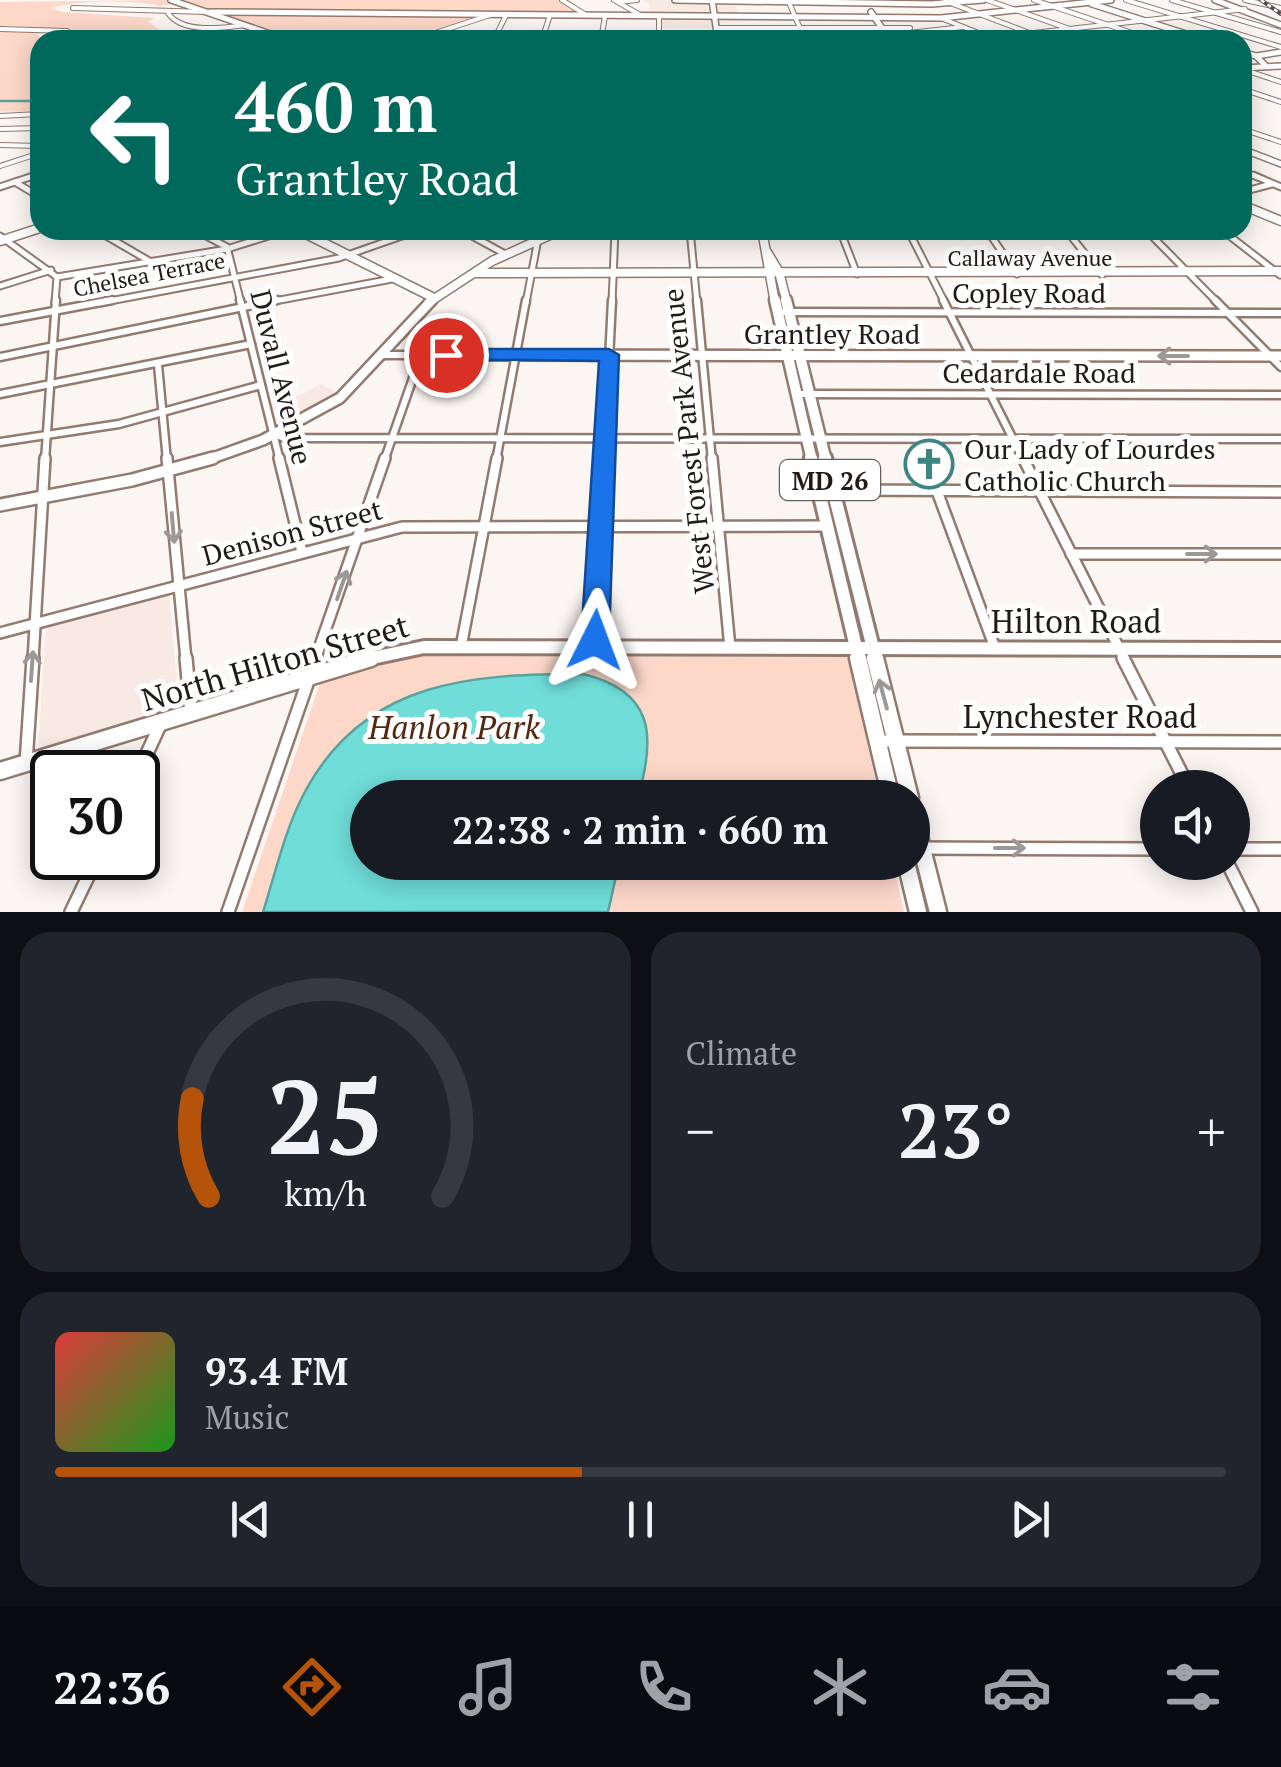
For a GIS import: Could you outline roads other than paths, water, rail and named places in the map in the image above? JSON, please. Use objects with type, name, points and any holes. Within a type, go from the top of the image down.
[{"type":"main road","points":[[1218,0],[1281,28]]},
{"type":"main road","points":[[1218,0],[1281,28]]},
{"type":"main road","points":[[712,2],[716,28]]},
{"type":"main road","points":[[764,240],[774,273]]},
{"type":"main road","name":"MD 26","points":[[774,273],[887,741],[903,780]]},
{"type":"main road","name":"North Hilton Street","points":[[2,772],[397,651],[460,647],[864,648]]},
{"type":"main road","name":"Hilton Road","points":[[864,648],[1281,649]]},
{"type":"main road","name":"MD 26","points":[[887,741],[890,780]]},
{"type":"main road","points":[[910,880],[918,912]]},
{"type":"main road","points":[[928,880],[938,912]]},
{"type":"street","points":[[171,0],[261,30]]},
{"type":"street","points":[[562,0],[586,16]]},
{"type":"street","points":[[616,1],[637,0]]},
{"type":"street","points":[[676,0],[985,0],[1069,29]]},
{"type":"street","points":[[1034,0],[1124,30]]},
{"type":"street","points":[[1080,0],[1176,30]]},
{"type":"street","points":[[74,8],[168,13],[940,18],[1111,0]]},
{"type":"street","points":[[1126,0],[1224,30]]},
{"type":"street","points":[[1172,0],[1281,28]]},
{"type":"street","points":[[1245,0],[1281,8]]},
{"type":"street","points":[[616,1],[642,16]]},
{"type":"street","points":[[789,2],[800,28]]},
{"type":"street","points":[[864,2],[882,28]]},
{"type":"street","points":[[946,2],[1022,30]]},
{"type":"street","points":[[1059,30],[1245,9]]},
{"type":"street","points":[[168,13],[178,24]]},
{"type":"street","points":[[443,30],[490,15]]},
{"type":"street","points":[[499,30],[506,15]]},
{"type":"street","points":[[545,30],[550,15]]},
{"type":"street","points":[[603,30],[605,16]]},
{"type":"street","points":[[659,16],[660,30]]},
{"type":"street","points":[[940,18],[971,30]]},
{"type":"street","points":[[167,27],[246,25]]},
{"type":"street","points":[[453,30],[455,26]]},
{"type":"street","points":[[716,28],[963,27]]},
{"type":"street","points":[[1252,34],[1281,28]]},
{"type":"street","points":[[0,29],[49,30]]},
{"type":"street","points":[[1252,39],[1281,50]]},
{"type":"street","points":[[1256,56],[1281,50]]},
{"type":"street","points":[[1252,55],[1266,66]]},
{"type":"street","points":[[1252,68],[1281,66]]},
{"type":"street","points":[[1252,72],[1281,82]]},
{"type":"street","points":[[1252,92],[1281,102]]},
{"type":"street","points":[[0,116],[30,114]]},
{"type":"street","points":[[2,130],[30,129]]},
{"type":"street","points":[[1252,132],[1281,142]]},
{"type":"street","points":[[0,145],[30,148]]},
{"type":"street","points":[[0,166],[30,153]]},
{"type":"street","points":[[1252,153],[1281,164]]},
{"type":"street","points":[[1252,175],[1279,184]]},
{"type":"street","points":[[0,188],[30,177]]},
{"type":"street","points":[[15,182],[30,191]]},
{"type":"street","points":[[1252,190],[1279,184]]},
{"type":"street","points":[[1252,209],[1281,221]]},
{"type":"street","points":[[2,239],[30,231]]},
{"type":"street","points":[[2,239],[58,277],[26,764]]},
{"type":"street","points":[[113,240],[151,262]]},
{"type":"street","points":[[212,240],[227,249]]},
{"type":"street","points":[[58,277],[227,249],[256,240]]},
{"type":"street","points":[[316,240],[434,298]]},
{"type":"street","name":"Chelsea Terrace","points":[[0,321],[346,256],[391,240]]},
{"type":"street","points":[[479,240],[505,254]]},
{"type":"street","points":[[0,504],[168,471],[272,433],[340,398],[434,298],[505,254],[536,240]]},
{"type":"street","points":[[460,647],[538,240]]},
{"type":"street","points":[[595,648],[615,240]]},
{"type":"street","name":"West Forest Park Avenue","points":[[691,240],[730,648]]},
{"type":"street","points":[[844,240],[856,272]]},
{"type":"street","points":[[913,240],[1180,770]]},
{"type":"street","points":[[994,240],[1015,273]]},
{"type":"street","points":[[1074,240],[1100,273]]},
{"type":"street","points":[[1156,240],[1276,356],[1281,367]]},
{"type":"street","points":[[1239,240],[1280,273]]},
{"type":"street","name":"Duvall Avenue","points":[[227,249],[302,552]]},
{"type":"street","points":[[0,286],[51,270]]},
{"type":"street","name":"Callaway Avenue","points":[[475,273],[1280,273]]},
{"type":"street","points":[[0,356],[392,278]]},
{"type":"street","name":"Copley Road","points":[[783,312],[1281,313]]},
{"type":"street","points":[[0,394],[250,344]]},
{"type":"street","name":"Grantley Road","points":[[383,355],[1276,356]]},
{"type":"street","points":[[228,912],[421,355]]},
{"type":"street","points":[[158,365],[190,714]]},
{"type":"street","points":[[0,442],[162,414],[261,385]]},
{"type":"street","name":"Cedardale Road","points":[[803,394],[1281,395]]},
{"type":"street","points":[[272,433],[282,438],[1281,439]]},
{"type":"street","points":[[826,490],[1281,492]]},
{"type":"street","points":[[936,491],[995,648]]},
{"type":"street","name":"Denison Street","points":[[0,633],[402,527],[835,526]]},
{"type":"street","points":[[1072,554],[1281,554]]},
{"type":"street","points":[[149,750],[162,722]]},
{"type":"street","name":"Lynchester Road","points":[[887,741],[1281,742]]},
{"type":"street","points":[[930,848],[1140,849]]},
{"type":"street","points":[[1250,849],[1281,850]]},
{"type":"street","points":[[71,912],[86,880]]},
{"type":"street","points":[[1236,880],[1252,912]]},
{"type":"water","points":[[542,674],[583,674],[624,692],[636,704],[647,736],[643,780],[350,780],[350,880],[615,880],[608,912],[263,912],[287,833],[307,788],[332,752],[360,725],[391,704],[426,690]]},
{"type":"waterway","points":[[0,101],[30,101]]},
{"type":"railway","points":[[1261,0],[1281,14]]},
{"type":"place","name":"Our Lady of Lourdes Catholic Church","points":[[929,464]]},
{"type":"park label","name":"Hanlon Park","points":[[454,727]]}]
